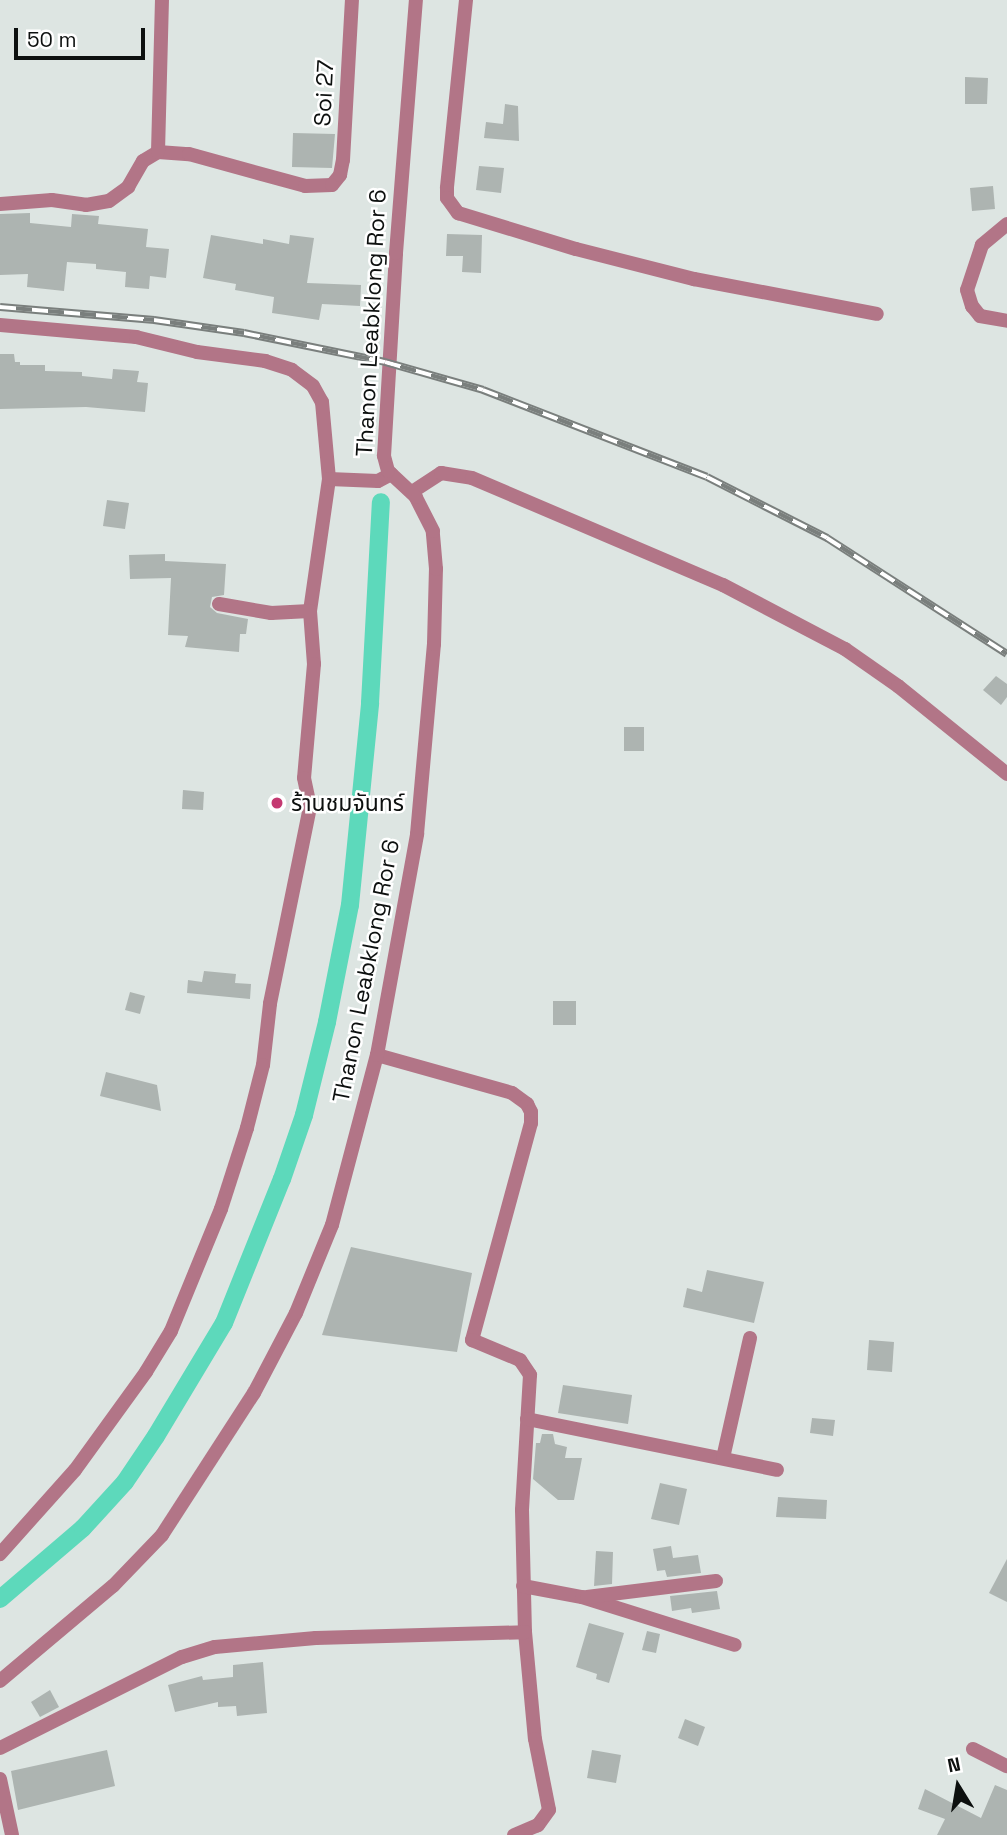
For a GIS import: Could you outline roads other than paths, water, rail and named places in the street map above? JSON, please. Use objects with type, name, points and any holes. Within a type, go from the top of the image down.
[{"type":"street","points":[[0,204],[52,200],[86,205],[109,201],[128,187],[143,161],[158,152],[162,0]]},
{"type":"street","name":"Soi 27","points":[[158,152],[189,154],[305,186],[332,185],[340,175],[342,160],[352,0]]},
{"type":"street","name":"Thanon Leabklong Ror 6","points":[[0,1681],[113,1587],[162,1535],[254,1393],[296,1313],[332,1225],[377,1055],[417,834],[434,644],[434,539],[428,517],[412,492],[390,474],[385,465],[384,446],[416,0]]},
{"type":"street","points":[[466,0],[447,188],[447,198],[458,213],[576,249],[694,279],[877,314]]},
{"type":"street","points":[[1007,224],[982,245],[967,290],[972,306],[980,316],[1007,321]]},
{"type":"street","points":[[0,325],[136,337],[197,352],[265,361],[292,370],[313,386],[321,398],[326,425],[329,479],[310,611],[314,664],[304,778],[310,807],[270,1004],[263,1065],[221,1209],[190,1291],[146,1372],[75,1470],[0,1554]]},
{"type":"street","points":[[412,492],[441,473],[472,478],[723,586],[845,649],[898,686],[1007,774]]},
{"type":"street","points":[[329,479],[378,481],[390,474]]},
{"type":"street","points":[[219,604],[264,612],[310,611]]},
{"type":"street","points":[[377,1055],[512,1093],[527,1104],[531,1112],[531,1124],[472,1340],[525,1364],[530,1375],[522,1510],[525,1632],[535,1739],[550,1803],[546,1818],[523,1834]]},
{"type":"street","points":[[723,1458],[750,1338]]},
{"type":"street","points":[[527,1419],[777,1470]]},
{"type":"street","points":[[582,1597],[716,1581]]},
{"type":"street","points":[[523,1586],[582,1597],[735,1645]]},
{"type":"street","points":[[0,1748],[183,1657],[215,1647],[330,1637],[525,1632]]},
{"type":"street","points":[[973,1749],[1007,1766]]},
{"type":"street","points":[[0,1779],[12,1835]]},
{"type":"waterway","points":[[0,1599],[83,1528],[125,1482],[156,1436],[224,1323],[282,1179],[304,1115],[327,1022],[350,905],[370,703],[381,502]]},
{"type":"railway","points":[[0,307],[154,320],[244,333],[385,362],[483,390],[707,477],[827,538],[1007,654]]},
{"type":"place","name":"ร้านชมจันทร์","points":[[277,803]]}]
